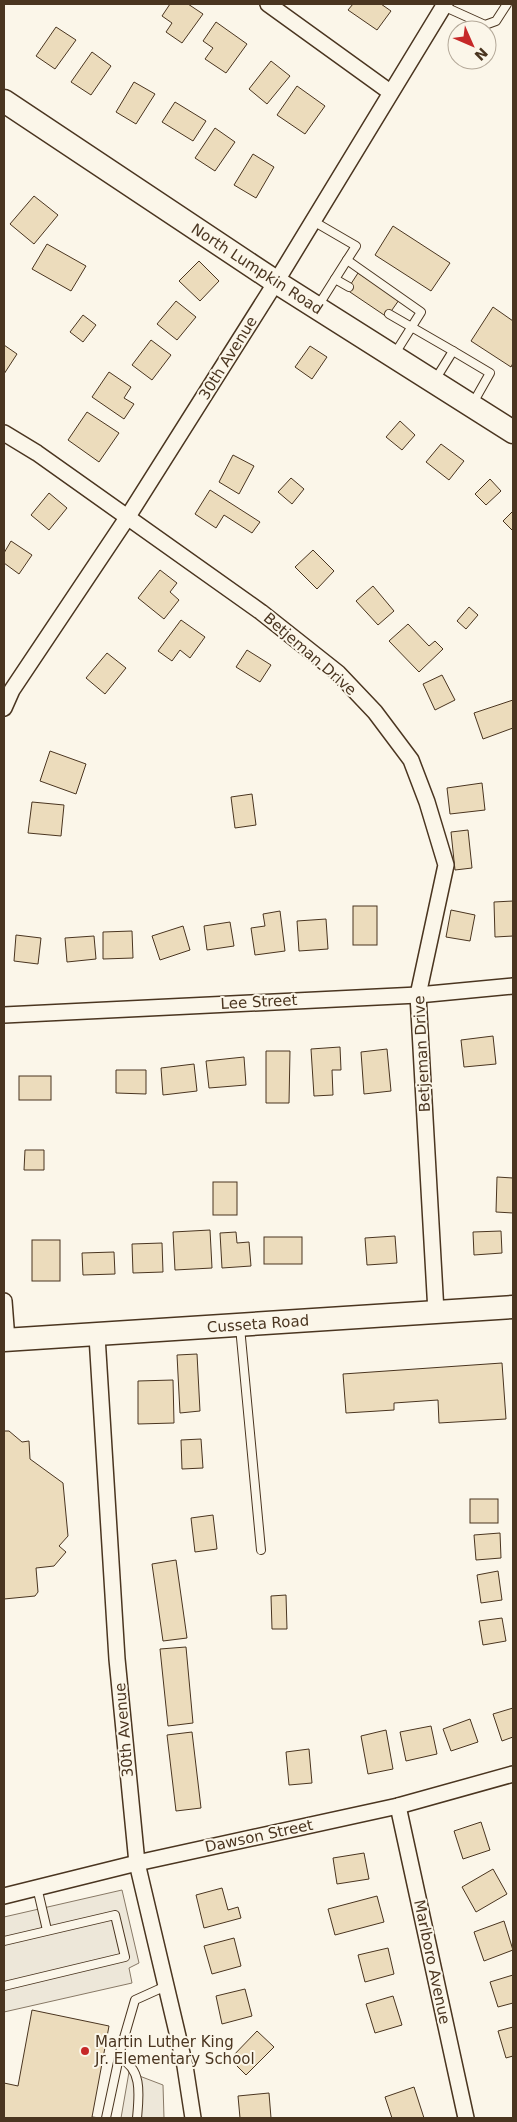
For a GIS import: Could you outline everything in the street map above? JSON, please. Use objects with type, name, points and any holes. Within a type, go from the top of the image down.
[{"type":"street","points":[[268,4],[390,92]]},
{"type":"street","name":"30th Avenue","points":[[4,708],[12,690],[127,518],[276,282],[444,5]]},
{"type":"street","name":"North Lumpkin Road","points":[[4,101],[276,282],[513,432]]},
{"type":"street","name":"Betjeman Drive","points":[[4,433],[37,453],[261,612],[338,673],[375,712],[411,760],[427,802],[446,864],[418,995],[436,1312]]},
{"type":"street","name":"Lee Street","points":[[4,1015],[418,995],[513,986]]},
{"type":"street","points":[[4,1301],[5,1340]]},
{"type":"street","name":"Cusseta Road","points":[[5,1340],[97,1336],[513,1307]]},
{"type":"street","name":"30th Avenue","points":[[97,1336],[117,1659],[137,1863],[185,2066],[193,2118]]},
{"type":"street","name":"Dawson Street","points":[[4,1896],[137,1863],[398,1806],[513,1774]]},
{"type":"street","name":"Marlboro Avenue","points":[[398,1806],[466,2118]]},
{"type":"lane","points":[[444,5],[485,25],[496,21],[507,4]]},
{"type":"lane","points":[[313,221],[356,246],[317,307]]},
{"type":"lane","points":[[347,260],[421,312],[394,356]]},
{"type":"lane","points":[[336,279],[349,287]]},
{"type":"lane","points":[[389,314],[490,373],[472,405]]},
{"type":"lane","points":[[434,382],[453,351]]},
{"type":"lane","points":[[240,1325],[261,1550]]},
{"type":"lane","points":[[37,1887],[47,1930]]},
{"type":"lane","points":[[4,1941],[115,1915],[125,1957],[4,1986]]},
{"type":"lane","points":[[106,2118],[119,2058],[135,2000],[166,1986]]},
{"type":"lane","points":[[119,2058],[128,2062],[136,2074],[139,2097],[137,2118]]},
{"type":"shaded area","points":[[122,1890],[139,1963],[129,1968],[132,1983],[4,2012],[4,1917]]},
{"type":"shaded area","points":[[129,2072],[163,2085],[164,2118],[121,2118]]},
{"type":"building","points":[[170,4],[188,4],[203,14],[182,43],[166,32],[172,23],[162,16]]},
{"type":"building","points":[[353,4],[381,4],[391,11],[377,30],[348,10]]},
{"type":"building","points":[[216,22],[247,44],[226,73],[205,59],[213,48],[203,41]]},
{"type":"building","points":[[56,27],[76,40],[55,69],[36,56]]},
{"type":"building","points":[[92,52],[111,66],[91,95],[71,82]]},
{"type":"building","points":[[271,61],[290,76],[267,104],[249,89]]},
{"type":"building","points":[[134,82],[155,94],[136,124],[116,112]]},
{"type":"building","points":[[297,86],[325,106],[305,134],[277,115]]},
{"type":"building","points":[[175,102],[206,121],[193,141],[162,122]]},
{"type":"building","points":[[215,128],[235,142],[215,171],[195,158]]},
{"type":"building","points":[[253,154],[274,167],[256,198],[234,185]]},
{"type":"building","points":[[34,196],[58,215],[34,244],[10,224]]},
{"type":"building","points":[[393,226],[450,263],[431,291],[375,255]]},
{"type":"building","points":[[47,244],[86,266],[71,291],[32,269]]},
{"type":"building","points":[[199,261],[219,281],[200,301],[179,281]]},
{"type":"building","points":[[358,273],[399,300],[387,317],[347,290]]},
{"type":"building","points":[[176,301],[196,317],[177,340],[157,324]]},
{"type":"building","points":[[493,307],[513,321],[513,363],[511,367],[471,341]]},
{"type":"building","points":[[83,315],[96,325],[83,342],[70,332]]},
{"type":"building","points":[[151,340],[171,355],[152,380],[132,365]]},
{"type":"building","points":[[4,345],[17,354],[4,374]]},
{"type":"building","points":[[310,346],[327,357],[312,379],[295,367]]},
{"type":"building","points":[[109,372],[131,387],[124,398],[134,404],[124,419],[92,397]]},
{"type":"building","points":[[87,412],[119,433],[99,462],[68,440]]},
{"type":"building","points":[[400,421],[415,435],[402,450],[386,437]]},
{"type":"building","points":[[441,444],[464,461],[449,480],[426,462]]},
{"type":"building","points":[[233,455],[254,466],[239,494],[219,482]]},
{"type":"building","points":[[291,478],[304,489],[292,504],[278,492]]},
{"type":"building","points":[[490,479],[501,491],[486,505],[475,494]]},
{"type":"building","points":[[210,490],[260,522],[252,533],[224,515],[216,528],[195,514]]},
{"type":"building","points":[[49,493],[67,508],[49,530],[31,515]]},
{"type":"building","points":[[513,511],[513,531],[503,521]]},
{"type":"building","points":[[11,541],[32,555],[19,574],[4,563],[4,553]]},
{"type":"building","points":[[313,550],[334,571],[317,589],[295,567]]},
{"type":"building","points":[[160,570],[177,583],[170,592],[179,600],[164,619],[138,598]]},
{"type":"building","points":[[373,586],[394,611],[378,625],[356,601]]},
{"type":"building","points":[[469,607],[478,615],[466,629],[457,621]]},
{"type":"building","points":[[181,620],[205,637],[190,658],[180,650],[172,661],[158,651]]},
{"type":"building","points":[[408,624],[429,646],[435,641],[443,649],[419,672],[389,641]]},
{"type":"building","points":[[247,650],[271,665],[260,682],[236,667]]},
{"type":"building","points":[[107,653],[126,668],[105,694],[86,678]]},
{"type":"building","points":[[442,675],[455,700],[435,710],[423,684]]},
{"type":"building","points":[[513,700],[513,728],[483,739],[474,713]]},
{"type":"building","points":[[50,751],[86,764],[76,794],[40,781]]},
{"type":"building","points":[[482,783],[485,810],[450,814],[447,788]]},
{"type":"building","points":[[252,794],[256,825],[235,828],[231,797]]},
{"type":"building","points":[[32,802],[64,805],[61,836],[28,833]]},
{"type":"building","points":[[468,830],[472,868],[455,870],[451,832]]},
{"type":"building","points":[[513,901],[513,936],[495,937],[494,902]]},
{"type":"building","points":[[353,906],[377,906],[377,945],[353,945]]},
{"type":"building","points":[[451,910],[475,915],[470,941],[446,937]]},
{"type":"building","points":[[280,911],[285,951],[255,955],[251,928],[265,926],[263,914]]},
{"type":"building","points":[[326,919],[328,949],[299,951],[297,921]]},
{"type":"building","points":[[230,922],[234,946],[207,950],[204,926]]},
{"type":"building","points":[[183,926],[190,950],[160,960],[152,936]]},
{"type":"building","points":[[132,931],[133,958],[103,959],[103,932]]},
{"type":"building","points":[[16,935],[41,938],[38,964],[14,961]]},
{"type":"building","points":[[94,936],[96,959],[67,962],[65,938]]},
{"type":"building","points":[[493,1036],[496,1064],[464,1067],[461,1040]]},
{"type":"building","points":[[340,1047],[341,1070],[332,1070],[333,1095],[314,1096],[311,1049]]},
{"type":"building","points":[[387,1049],[391,1091],[364,1094],[361,1052]]},
{"type":"building","points":[[266,1051],[290,1051],[289,1103],[266,1103]]},
{"type":"building","points":[[244,1057],[246,1085],[209,1088],[206,1061]]},
{"type":"building","points":[[194,1064],[197,1091],[163,1095],[161,1068]]},
{"type":"building","points":[[116,1070],[146,1070],[146,1094],[116,1093]]},
{"type":"building","points":[[19,1076],[51,1076],[51,1100],[19,1100]]},
{"type":"building","points":[[25,1150],[44,1150],[44,1170],[24,1170]]},
{"type":"building","points":[[497,1177],[513,1178],[513,1213],[496,1212]]},
{"type":"building","points":[[213,1182],[237,1182],[237,1215],[213,1215]]},
{"type":"building","points":[[210,1230],[212,1268],[175,1270],[173,1232]]},
{"type":"building","points":[[501,1231],[502,1253],[474,1255],[473,1232]]},
{"type":"building","points":[[236,1232],[237,1243],[249,1242],[251,1266],[222,1268],[220,1233]]},
{"type":"building","points":[[395,1236],[397,1263],[367,1265],[365,1238]]},
{"type":"building","points":[[264,1237],[302,1237],[302,1264],[264,1264]]},
{"type":"building","points":[[32,1240],[60,1240],[60,1281],[32,1281]]},
{"type":"building","points":[[162,1243],[163,1272],[133,1273],[132,1244]]},
{"type":"building","points":[[114,1252],[115,1274],[83,1275],[82,1253]]},
{"type":"building","points":[[197,1354],[200,1411],[180,1413],[177,1355]]},
{"type":"building","points":[[502,1363],[506,1419],[439,1423],[438,1400],[394,1403],[394,1410],[346,1413],[343,1374]]},
{"type":"building","points":[[173,1380],[174,1423],[138,1424],[138,1381]]},
{"type":"building","points":[[4,1431],[9,1431],[22,1442],[29,1441],[30,1459],[63,1483],[68,1536],[59,1546],[66,1552],[54,1566],[36,1568],[38,1592],[35,1596],[4,1599]]},
{"type":"building","points":[[201,1439],[203,1468],[182,1469],[181,1440]]},
{"type":"building","points":[[470,1499],[498,1499],[498,1523],[470,1523]]},
{"type":"building","points":[[213,1515],[217,1549],[195,1552],[191,1518]]},
{"type":"building","points":[[500,1533],[501,1558],[476,1560],[474,1535]]},
{"type":"building","points":[[176,1560],[187,1638],[163,1641],[152,1564]]},
{"type":"building","points":[[498,1571],[502,1600],[481,1603],[477,1575]]},
{"type":"building","points":[[286,1595],[287,1629],[272,1629],[271,1596]]},
{"type":"building","points":[[502,1618],[506,1641],[483,1645],[479,1621]]},
{"type":"building","points":[[186,1647],[193,1723],[168,1726],[160,1649]]},
{"type":"building","points":[[513,1708],[513,1737],[502,1741],[493,1714]]},
{"type":"building","points":[[470,1719],[478,1742],[451,1751],[443,1729]]},
{"type":"building","points":[[431,1726],[437,1754],[406,1761],[400,1732]]},
{"type":"building","points":[[386,1730],[393,1769],[368,1774],[361,1736]]},
{"type":"building","points":[[192,1732],[201,1808],[176,1811],[167,1735]]},
{"type":"building","points":[[309,1749],[312,1783],[289,1785],[286,1752]]},
{"type":"building","points":[[481,1822],[490,1850],[463,1859],[454,1831]]},
{"type":"building","points":[[364,1853],[369,1879],[337,1884],[333,1858]]},
{"type":"building","points":[[493,1869],[507,1894],[476,1912],[462,1887]]},
{"type":"building","points":[[222,1888],[228,1910],[238,1907],[241,1918],[204,1928],[196,1895]]},
{"type":"building","points":[[377,1896],[384,1922],[335,1935],[328,1909]]},
{"type":"building","points":[[504,1921],[513,1950],[484,1961],[474,1932]]},
{"type":"building","points":[[234,1938],[241,1966],[212,1974],[204,1946]]},
{"type":"building","points":[[388,1948],[394,1974],[365,1982],[358,1955]]},
{"type":"building","points":[[513,1975],[513,2003],[498,2007],[490,1982]]},
{"type":"building","points":[[245,1989],[252,2016],[222,2024],[216,1996]]},
{"type":"building","points":[[393,1996],[402,2025],[375,2033],[366,2004]]},
{"type":"building","points":[[32,2010],[109,2026],[92,2117],[100,2118],[4,2118],[4,2083],[18,2086]]},
{"type":"building","points":[[513,2027],[513,2056],[506,2058],[498,2031]]},
{"type":"building","points":[[257,2031],[274,2047],[246,2075],[230,2059]]},
{"type":"building","points":[[414,2087],[424,2118],[392,2118],[385,2097]]},
{"type":"building","points":[[269,2093],[271,2118],[240,2118],[238,2096]]},
{"type":"place","name":"Martin Luther King Jr. Elementary School","points":[[85,2051]]}]
